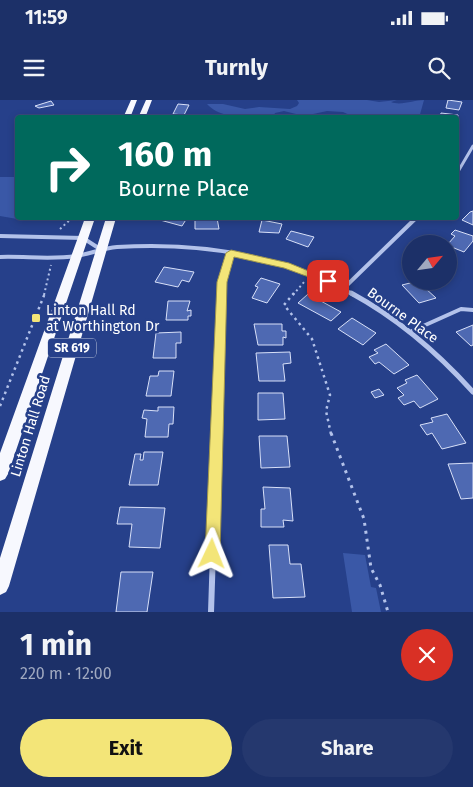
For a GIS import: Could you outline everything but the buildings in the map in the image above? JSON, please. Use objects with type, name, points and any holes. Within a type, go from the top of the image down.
[{"type":"main road","points":[[127,115],[134,100]]},
{"type":"main road","points":[[143,115],[149,100]]},
{"type":"main road","name":"Linton Hall Road","points":[[0,474],[89,220]]},
{"type":"main road","name":"Linton Hall Road","points":[[0,586],[109,220]]},
{"type":"street","points":[[459,170],[473,146]]},
{"type":"street","points":[[344,288],[414,220]]},
{"type":"street","points":[[0,236],[83,238],[100,249]]},
{"type":"street","name":"Bourne Place","points":[[0,257],[76,256],[100,249],[170,247],[231,253],[272,261],[312,274],[369,301],[412,332],[438,355],[473,392]]},
{"type":"street","points":[[210,612],[222,282],[231,253]]},
{"type":"lane","points":[[412,332],[461,309],[473,310]]},
{"type":"path","points":[[61,227],[70,220]]},
{"type":"path","points":[[0,406],[48,285],[49,274]]},
{"type":"path","points":[[312,274],[284,305],[312,339],[330,395],[326,411],[332,438],[354,489],[364,519],[370,568],[380,585],[388,612]]},
{"type":"shaded area","points":[[297,100],[367,100],[379,102],[397,100],[391,102],[399,103],[424,100],[420,115],[350,115],[343,112],[327,111],[300,115],[284,111],[274,115],[229,115],[220,113],[207,104],[223,104],[245,109],[259,107],[290,109],[299,103]]},
{"type":"shaded area","points":[[0,177],[15,177],[15,219],[0,216]]},
{"type":"shaded area","points":[[343,553],[365,555],[371,587],[376,588],[381,612],[352,612]]},
{"type":"place","name":"Linton Hall Rd at Worthington Dr","points":[[36,318]]},
{"type":"route","points":[[212,554],[222,282],[225,267],[231,253],[286,265],[328,281]]}]
